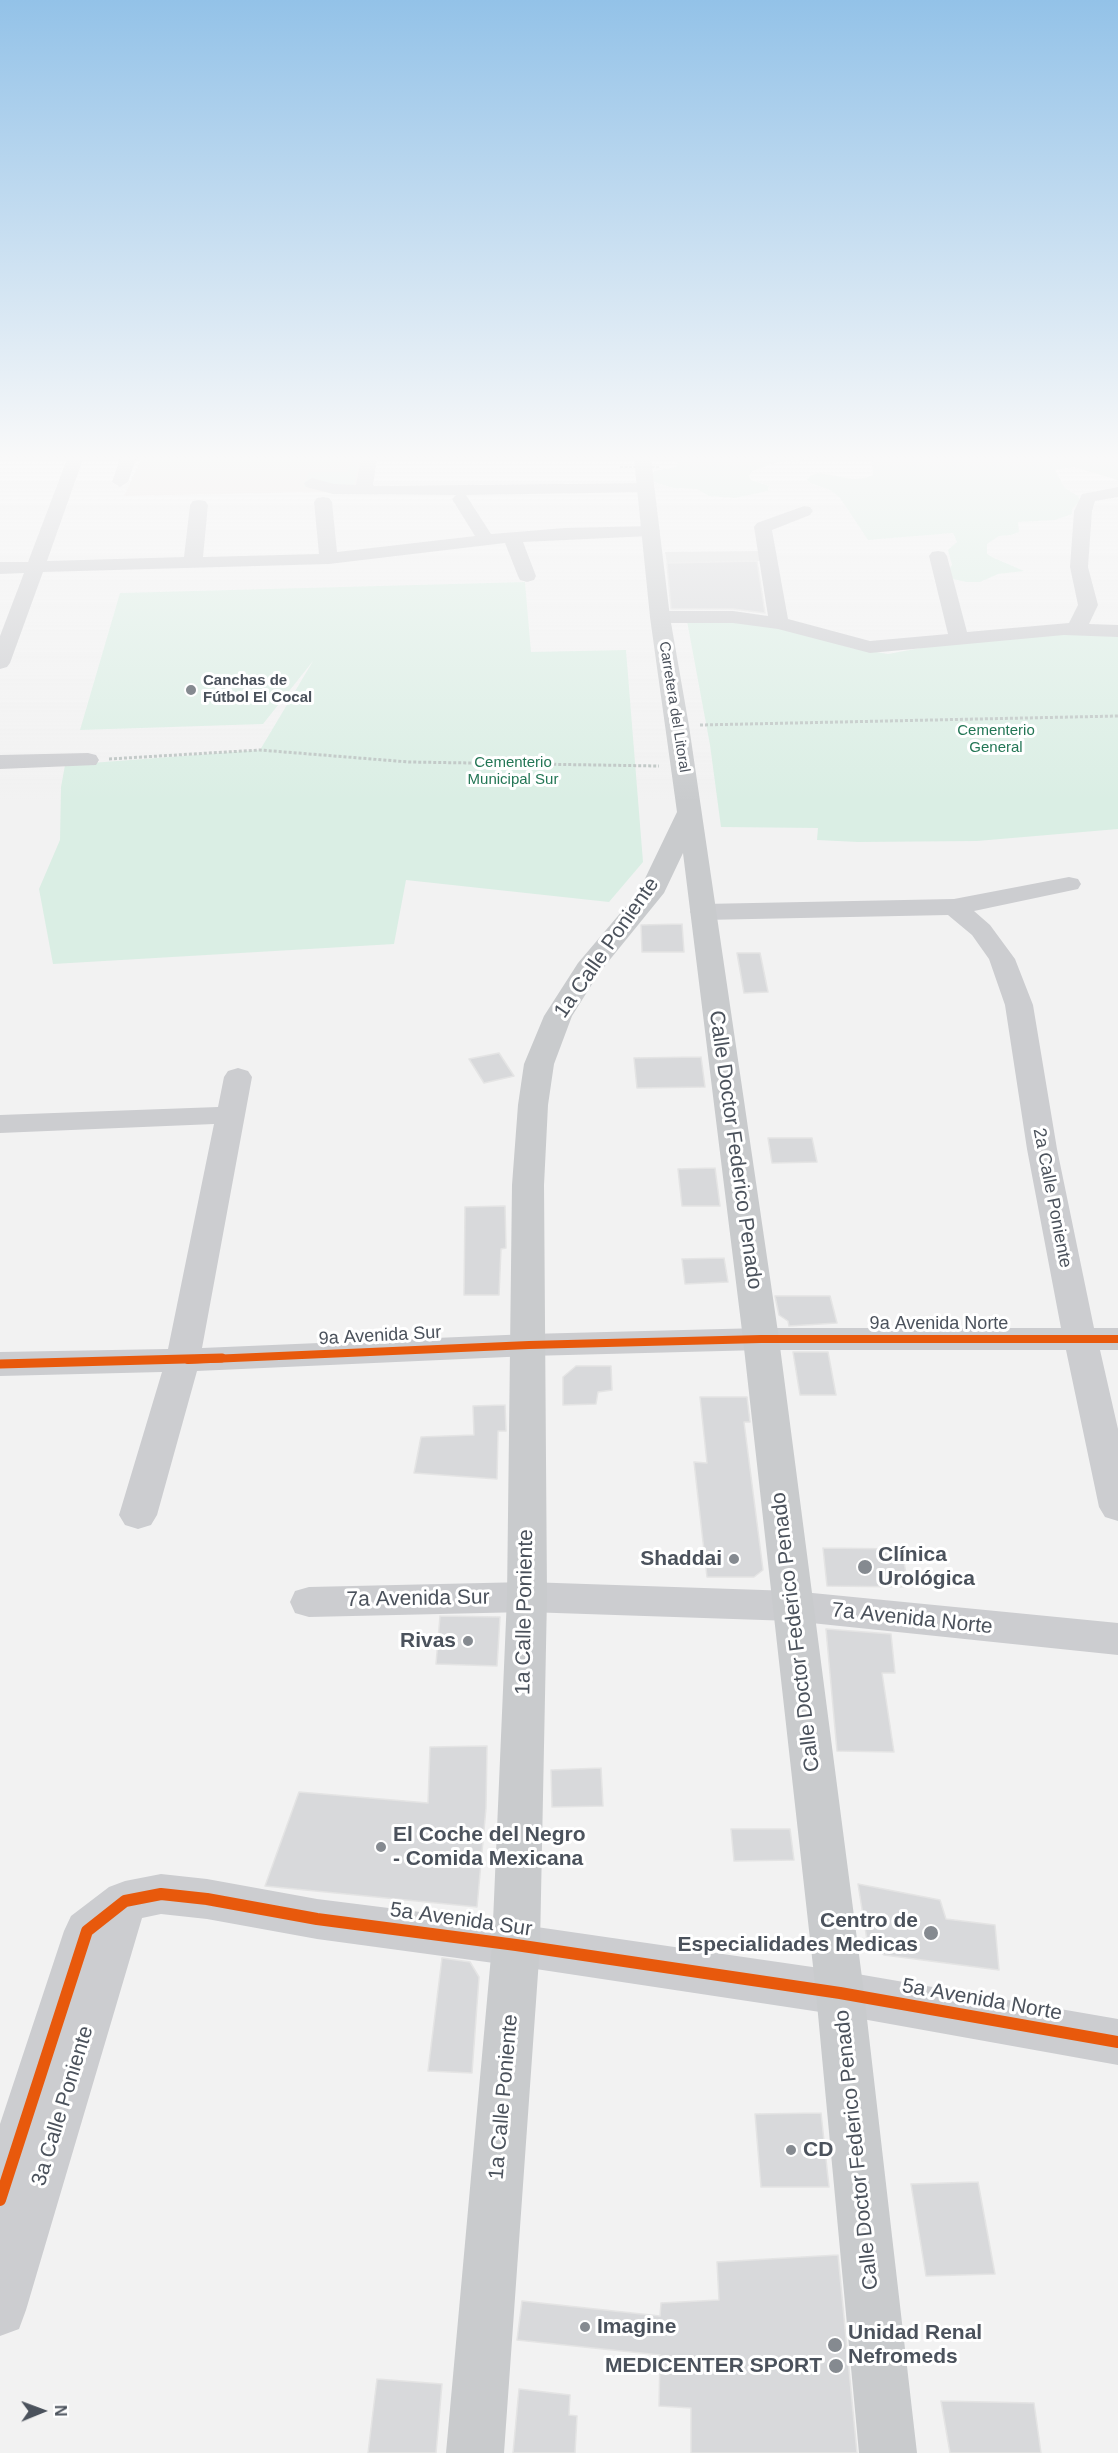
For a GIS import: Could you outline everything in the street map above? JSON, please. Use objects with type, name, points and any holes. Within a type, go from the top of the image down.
[{"type":"main road","name":"Carretera del Litoral","points":[[655,573],[689,813]]},
{"type":"main road","name":"1a Calle Poniente","points":[[475,2453],[516,1945],[527,1597],[528,1185],[539,1064],[558,1016],[582,978],[651,893],[689,813]]},
{"type":"main road","name":"Calle Doctor Federico Penado","points":[[689,813],[761,1339],[840,1993],[888,2453]]},
{"type":"main road","points":[[651,893],[678,892],[703,908]]},
{"type":"street","points":[[0,663],[33,573]]},
{"type":"street","points":[[771,573],[779,623]]},
{"type":"street","points":[[942,573],[959,639]]},
{"type":"street","points":[[1075,629],[1084,617],[1088,605],[1081,573]]},
{"type":"street","points":[[660,617],[733,617],[779,623],[870,646],[1075,629],[1118,632]]},
{"type":"street","points":[[0,762],[88,760]]},
{"type":"street","points":[[703,908],[954,907],[1069,884]]},
{"type":"street","name":"2a Calle Poniente","points":[[954,907],[981,930],[1002,959],[1019,1005],[1042,1149],[1080,1340],[1118,1507]]},
{"type":"street","points":[[138,1515],[183,1360],[238,1077]]},
{"type":"street","points":[[0,1124],[230,1114]]},
{"type":"street","name":"9a Avenida Sur","points":[[0,1364],[183,1360],[529,1345],[761,1339]]},
{"type":"street","name":"9a Avenida Norte","points":[[761,1339],[1118,1340]]},
{"type":"street","name":"7a Avenida Norte","points":[[527,1597],[792,1606],[1118,1639]]},
{"type":"street","name":"7a Avenida Sur","points":[[309,1602],[527,1597]]},
{"type":"street","name":"5a Avenida Sur","points":[[87,1931],[125,1901],[161,1894],[317,1919],[516,1945],[840,1993]]},
{"type":"street","name":"3a Calle Poniente","points":[[0,2310],[125,1901]]},
{"type":"street","name":"3a Calle Poniente","points":[[0,2200],[87,1931]]},
{"type":"street","name":"5a Avenida Norte","points":[[840,1993],[1118,2042]]},
{"type":"path","points":[[678,726],[1118,716]]},
{"type":"path","points":[[88,760],[260,750],[409,762],[684,766]]},
{"type":"green space","points":[[950,573],[1003,573],[980,582],[953,579]]},
{"type":"green space","name":"Cementerio Municipal Sur","points":[[525,582],[531,652],[626,650],[643,862],[609,902],[406,880],[394,944],[53,964],[39,889],[60,840],[61,787],[65,765],[260,750],[313,661],[263,724],[80,730],[120,593]]},
{"type":"green space","name":"Cementerio General","points":[[687,621],[765,623],[852,648],[888,654],[937,645],[1053,634],[1118,636],[1118,829],[977,841],[858,842],[817,840],[818,828],[721,827],[710,745]]},
{"type":"building","points":[[668,573],[759,573],[765,613],[733,609],[671,609]]},
{"type":"building","points":[[682,924],[684,952],[642,952],[641,925]]},
{"type":"building","points":[[737,953],[760,953],[768,992],[744,993]]},
{"type":"building","points":[[499,1053],[514,1076],[484,1083],[469,1059]]},
{"type":"building","points":[[701,1057],[705,1087],[637,1088],[634,1058]]},
{"type":"building","points":[[768,1138],[812,1138],[817,1162],[772,1163]]},
{"type":"building","points":[[715,1168],[720,1206],[682,1206],[678,1169]]},
{"type":"building","points":[[505,1206],[506,1248],[501,1249],[499,1295],[464,1295],[465,1207]]},
{"type":"building","points":[[724,1258],[728,1282],[685,1284],[682,1259]]},
{"type":"building","points":[[775,1296],[830,1296],[837,1323],[789,1326],[788,1321],[779,1315]]},
{"type":"building","points":[[793,1352],[828,1352],[836,1395],[800,1395]]},
{"type":"building","points":[[576,1366],[611,1366],[612,1390],[598,1392],[596,1404],[563,1405],[563,1377]]},
{"type":"building","points":[[700,1397],[747,1397],[750,1422],[744,1422],[763,1570],[754,1577],[707,1577],[694,1462],[707,1463]]},
{"type":"building","points":[[505,1405],[506,1431],[498,1431],[497,1479],[414,1473],[421,1437],[474,1435],[473,1406]]},
{"type":"building","name":"Clínica Urológica","points":[[823,1548],[902,1549],[908,1587],[827,1586]]},
{"type":"building","name":"Rivas","points":[[440,1616],[500,1617],[497,1666],[436,1664]]},
{"type":"building","points":[[826,1629],[891,1634],[895,1673],[882,1673],[894,1752],[837,1751]]},
{"type":"building","name":"El Coche del Negro - Comida Mexicana","points":[[487,1746],[486,1808],[477,1907],[265,1886],[299,1792],[428,1803],[430,1747]]},
{"type":"building","points":[[601,1768],[603,1806],[552,1807],[551,1770]]},
{"type":"building","points":[[731,1829],[790,1829],[794,1860],[734,1861]]},
{"type":"building","name":"Centro de Especialidades Medicas","points":[[858,1884],[940,1900],[946,1919],[995,1925],[999,1970],[884,1955],[867,1940]]},
{"type":"building","points":[[442,1958],[470,1962],[479,1977],[472,2073],[428,2071]]},
{"type":"building","name":"CD","points":[[821,2113],[829,2187],[761,2187],[755,2114]]},
{"type":"building","points":[[978,2182],[995,2274],[926,2276],[911,2184]]},
{"type":"building","points":[[838,2255],[857,2453],[691,2453],[691,2408],[659,2406],[660,2355],[517,2340],[522,2301],[660,2316],[661,2303],[719,2300],[717,2262]]},
{"type":"building","points":[[377,2379],[442,2384],[436,2453],[368,2453]]},
{"type":"building","points":[[519,2389],[570,2395],[569,2415],[577,2416],[575,2453],[513,2453]]},
{"type":"building","points":[[941,2401],[1034,2403],[1041,2453],[950,2453]]},
{"type":"cycle path","points":[[0,1364],[183,1360],[529,1345],[761,1339],[1118,1339]]},
{"type":"cycle path","points":[[0,2200],[87,1931],[125,1901],[161,1894],[207,1899],[317,1919],[516,1945],[840,1993],[1118,2042]]},
{"type":"place","name":"Canchas de Fútbol El Cocal","points":[[191,690]]},
{"type":"place","name":"Shaddai","points":[[734,1559]]},
{"type":"place","name":"Clínica Urológica","points":[[865,1567]]},
{"type":"place","name":"Rivas","points":[[468,1641]]},
{"type":"place","name":"El Coche del Negro - Comida Mexicana","points":[[381,1847]]},
{"type":"place","name":"Centro de Especialidades Medicas","points":[[931,1933]]},
{"type":"place","name":"CD","points":[[791,2150]]},
{"type":"place","name":"Imagine","points":[[585,2327]]},
{"type":"place","name":"Unidad Renal Nefromeds","points":[[835,2345]]},
{"type":"place","name":"MEDICENTER SPORT","points":[[836,2366]]}]
